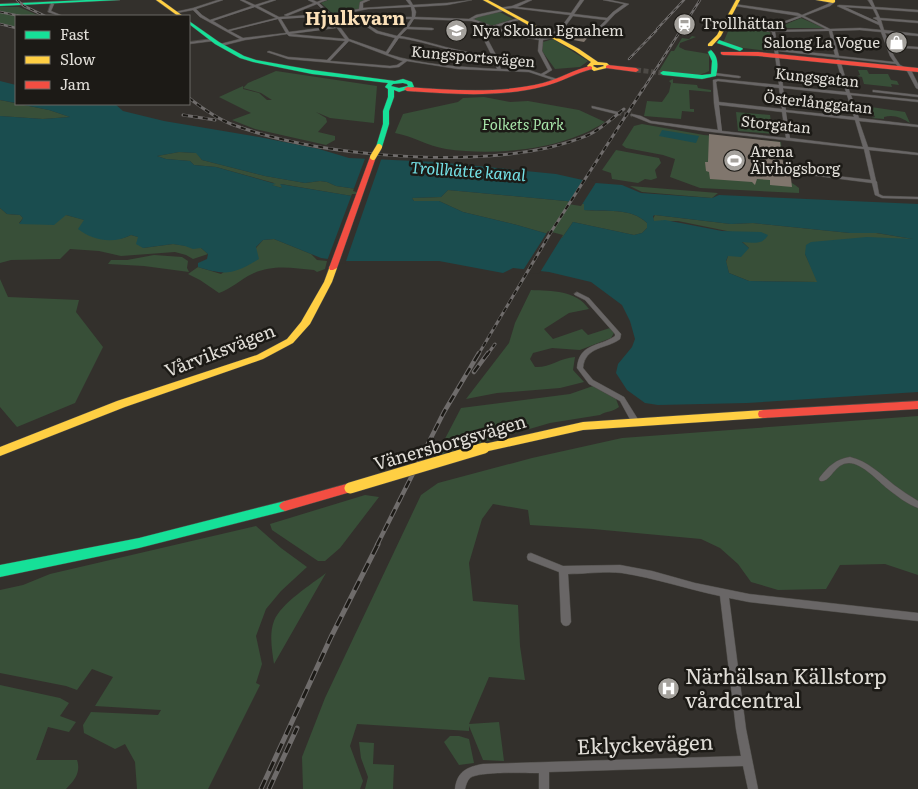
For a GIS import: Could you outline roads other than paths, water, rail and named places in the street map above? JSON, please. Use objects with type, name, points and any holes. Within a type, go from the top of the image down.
[{"type":"street","points":[[0,5],[98,0]]},
{"type":"street","points":[[0,5],[118,0]]},
{"type":"street","points":[[160,0],[179,14],[221,0]]},
{"type":"street","points":[[242,0],[278,18],[330,15],[361,9],[447,4],[470,0]]},
{"type":"street","points":[[210,21],[274,0]]},
{"type":"street","points":[[310,0],[317,3],[330,15],[348,40]]},
{"type":"street","points":[[227,30],[278,18],[325,0]]},
{"type":"street","points":[[361,9],[362,2],[368,0]]},
{"type":"street","points":[[387,53],[413,19],[415,13],[408,0]]},
{"type":"street","points":[[485,0],[550,35],[600,70],[608,68],[636,70]]},
{"type":"street","points":[[470,20],[483,14],[513,7],[530,0]]},
{"type":"street","points":[[541,74],[550,70],[540,51],[550,35],[582,0]]},
{"type":"street","points":[[600,28],[627,4],[605,0]]},
{"type":"street","points":[[818,0],[833,1]]},
{"type":"street","points":[[870,0],[888,46],[908,67],[918,88]]},
{"type":"street","points":[[788,139],[774,26],[829,5],[833,1]]},
{"type":"street","points":[[720,132],[715,77],[718,49],[725,24],[736,2],[801,15],[830,30],[866,148],[878,196],[918,198]]},
{"type":"street","points":[[52,4],[49,11],[59,15]]},
{"type":"street","points":[[880,24],[839,6],[843,4],[918,11]]},
{"type":"street","points":[[513,7],[608,20]]},
{"type":"street","points":[[194,9],[210,21],[242,39]]},
{"type":"street","points":[[278,18],[288,34],[348,40],[406,60]]},
{"type":"street","points":[[867,18],[918,22]]},
{"type":"street","points":[[190,43],[216,42],[413,19],[470,20],[511,34],[550,35]]},
{"type":"street","points":[[500,70],[483,31],[518,19]]},
{"type":"street","points":[[190,23],[216,42],[255,61],[361,78],[391,86],[405,81],[408,88]]},
{"type":"street","points":[[365,24],[373,31],[397,38],[479,54],[494,55]]},
{"type":"street","points":[[725,24],[774,31],[883,31],[918,35]]},
{"type":"street","points":[[407,28],[432,29]]},
{"type":"street","points":[[327,62],[348,40]]},
{"type":"street","points":[[718,49],[727,46],[746,50],[908,67]]},
{"type":"street","points":[[888,46],[918,48]]},
{"type":"street","points":[[718,49],[776,53]]},
{"type":"street","name":"Kungsportsvägen","points":[[269,52],[288,58],[390,67],[398,66],[406,60],[458,68],[529,71],[556,80]]},
{"type":"street","points":[[388,107],[408,88],[474,93],[501,92],[533,88],[593,65]]},
{"type":"street","points":[[663,73],[715,77]]},
{"type":"street","name":"Kungsgatan","points":[[715,77],[721,80],[782,84]]},
{"type":"street","name":"Kungsgatan","points":[[715,77],[918,96]]},
{"type":"street","points":[[388,107],[391,86]]},
{"type":"street","name":"Kungsgatan","points":[[848,90],[918,101]]},
{"type":"street","name":"Österlånggatan","points":[[716,103],[918,126]]},
{"type":"street","name":"Vårviksvägen","points":[[0,452],[112,407],[230,368],[276,350],[290,341],[299,332],[321,295],[334,266],[386,124],[388,107]]},
{"type":"street","points":[[593,107],[617,112]]},
{"type":"street","name":"Storgatan","points":[[632,115],[650,122],[720,132],[918,154]]},
{"type":"street","points":[[794,172],[875,182]]},
{"type":"street","points":[[577,294],[587,300],[618,334],[618,338],[587,351],[581,358],[580,368],[591,382],[622,398],[635,421]]},
{"type":"street","name":"Vänersborgsvägen","points":[[0,571],[56,562],[170,537],[262,514],[484,448],[583,426],[635,421],[918,405]]},
{"type":"street","points":[[823,479],[838,462],[844,460],[856,462],[918,505]]},
{"type":"street","points":[[531,557],[563,570],[620,569],[749,598],[918,617]]},
{"type":"street","points":[[563,570],[566,622]]},
{"type":"street","points":[[724,593],[747,761],[753,789]]},
{"type":"street","name":"Eklyckevägen","points":[[460,789],[464,775],[472,770],[747,761]]},
{"type":"street","points":[[544,767],[544,789]]},
{"type":"water","points":[[0,81],[15,85],[15,103],[0,100]]},
{"type":"water","name":"Trollhätte kanal","points":[[24,105],[116,105],[123,111],[164,121],[319,149],[349,158],[437,162],[556,174],[596,183],[622,185],[641,193],[712,198],[719,195],[918,204],[918,392],[747,403],[658,405],[645,403],[627,390],[616,373],[618,364],[632,347],[635,339],[630,321],[622,305],[591,282],[549,272],[513,268],[503,273],[439,261],[342,261],[321,258],[274,239],[263,240],[256,247],[259,259],[243,268],[230,272],[216,272],[198,267],[198,263],[207,259],[208,254],[201,248],[193,249],[173,244],[143,248],[136,244],[138,237],[131,235],[118,240],[97,239],[78,229],[84,220],[66,215],[54,225],[19,224],[23,218],[20,215],[7,214],[0,208],[0,116],[43,119],[70,117]],"holes":[[[179,152],[196,153],[202,160],[265,176],[305,183],[327,182],[336,186],[357,189],[366,195],[352,196],[280,184],[282,188],[272,185],[276,184],[216,167],[194,165],[190,161],[166,159],[157,156]],[[448,190],[566,201],[584,204],[584,210],[626,212],[641,218],[647,223],[647,228],[642,233],[634,235],[573,222],[562,238],[463,212],[439,201],[414,201],[412,198],[441,197]],[[653,216],[731,224],[753,223],[850,233],[877,233],[913,239],[867,237],[811,242],[806,245],[805,254],[817,282],[749,281],[729,273],[726,261],[728,256],[741,257],[749,248],[742,242],[760,242],[768,235],[761,232],[722,231],[665,220],[654,221]]]},
{"type":"water","points":[[662,130],[699,136],[696,143],[659,136]]},
{"type":"tunnel","points":[[636,70],[663,73]]},
{"type":"tunnel","points":[[617,113],[632,115]]},
{"type":"railway","points":[[17,0],[24,6],[43,15]]},
{"type":"railway","points":[[657,29],[684,0]]},
{"type":"railway","points":[[642,91],[700,0]]},
{"type":"railway","points":[[0,12],[15,15]]},
{"type":"railway","points":[[0,24],[15,28]]},
{"type":"railway","points":[[629,59],[656,31]]},
{"type":"railway","points":[[478,355],[551,232],[643,89]]},
{"type":"railway","points":[[190,99],[225,122],[265,135],[345,151],[430,157],[472,157],[511,154],[547,148],[589,135],[624,109]]},
{"type":"railway","points":[[183,115],[215,120]]},
{"type":"railway","points":[[487,355],[495,344]]},
{"type":"railway","points":[[377,545],[444,412],[479,353]]},
{"type":"railway","points":[[474,372],[488,353]]},
{"type":"railway","points":[[261,789],[331,637],[378,544]]},
{"type":"railway","points":[[269,789],[297,728]]},
{"type":"place","name":"Trollhättan","points":[[685,24]]},
{"type":"place","name":"Nya Skolan Egnahem","points":[[456,31]]},
{"type":"place","name":"Salong La Vogue","points":[[896,43]]},
{"type":"place","name":"Arena Älvhögsborg","points":[[734,161]]},
{"type":"place","name":"Närhälsan Källstorp vårdcentral","points":[[669,689]]},
{"type":"district","name":"Hjulkvarn","points":[[355,18]]},
{"type":"park label","name":"Folkets Park","points":[[523,125]]}]
